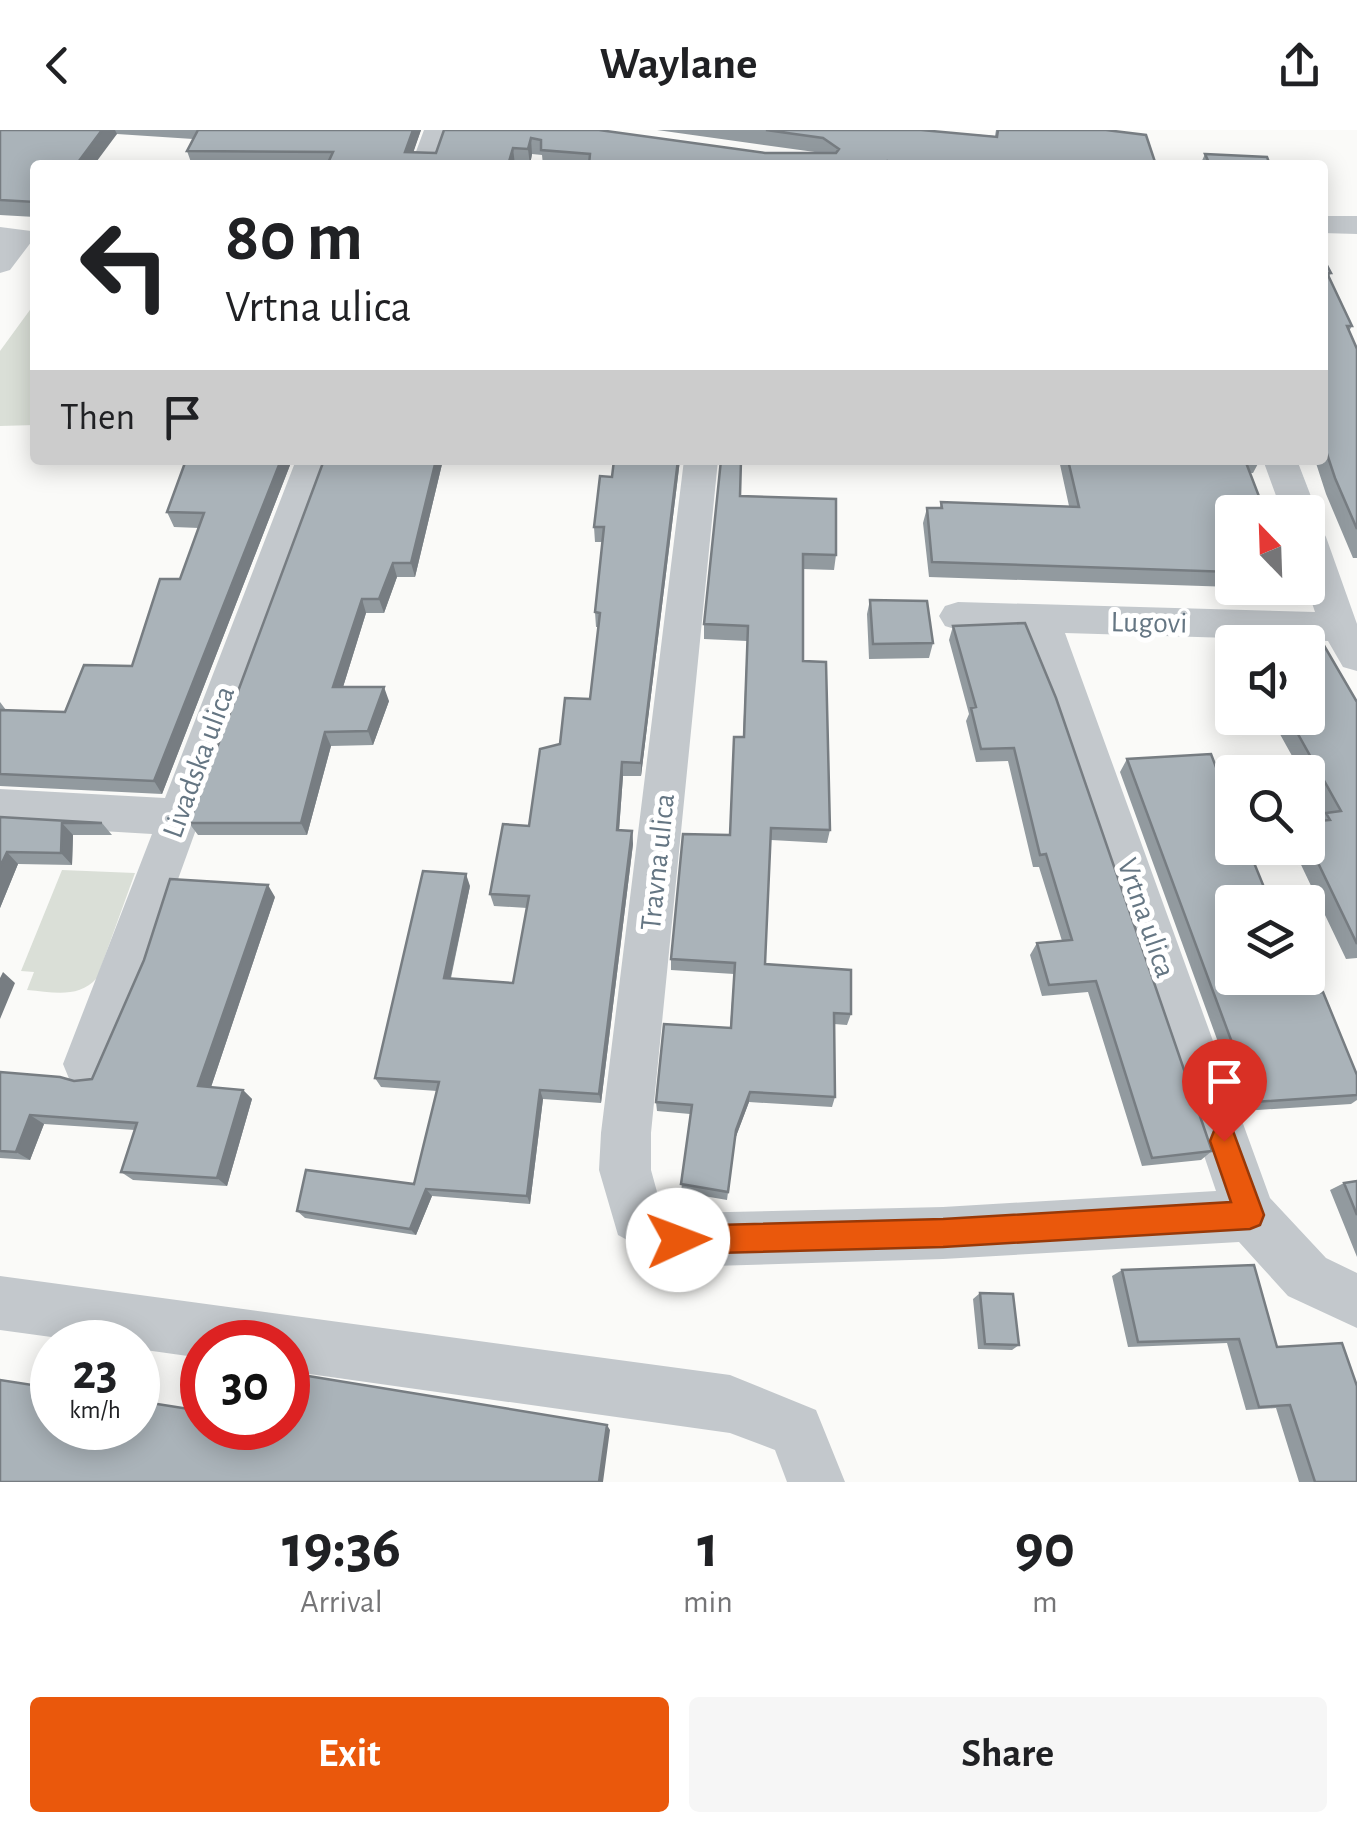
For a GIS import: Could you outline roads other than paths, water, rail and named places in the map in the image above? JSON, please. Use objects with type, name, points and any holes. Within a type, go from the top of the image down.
[{"type":"street","points":[[426,160],[437,130]]},
{"type":"street","points":[[1328,224],[1357,225]]},
{"type":"street","points":[[0,236],[21,237],[0,264]]},
{"type":"street","name":"Livadska ulica","points":[[87,1064],[311,465]]},
{"type":"street","name":"Travna ulica","points":[[700,465],[626,1133],[625,1170],[637,1216],[678,1240],[943,1233],[1250,1215]]},
{"type":"street","points":[[1282,465],[1293,495]]},
{"type":"street","points":[[1325,582],[1348,642]]},
{"type":"street","name":"Lugovi","points":[[958,616],[1348,642]]},
{"type":"street","name":"Vrtna ulica","points":[[1042,621],[1250,1215],[1307,1277],[1357,1300]]},
{"type":"street","points":[[0,807],[178,817]]},
{"type":"street","points":[[0,1303],[180,1328]]},
{"type":"street","points":[[310,1346],[730,1404],[796,1430],[816,1482]]}]
